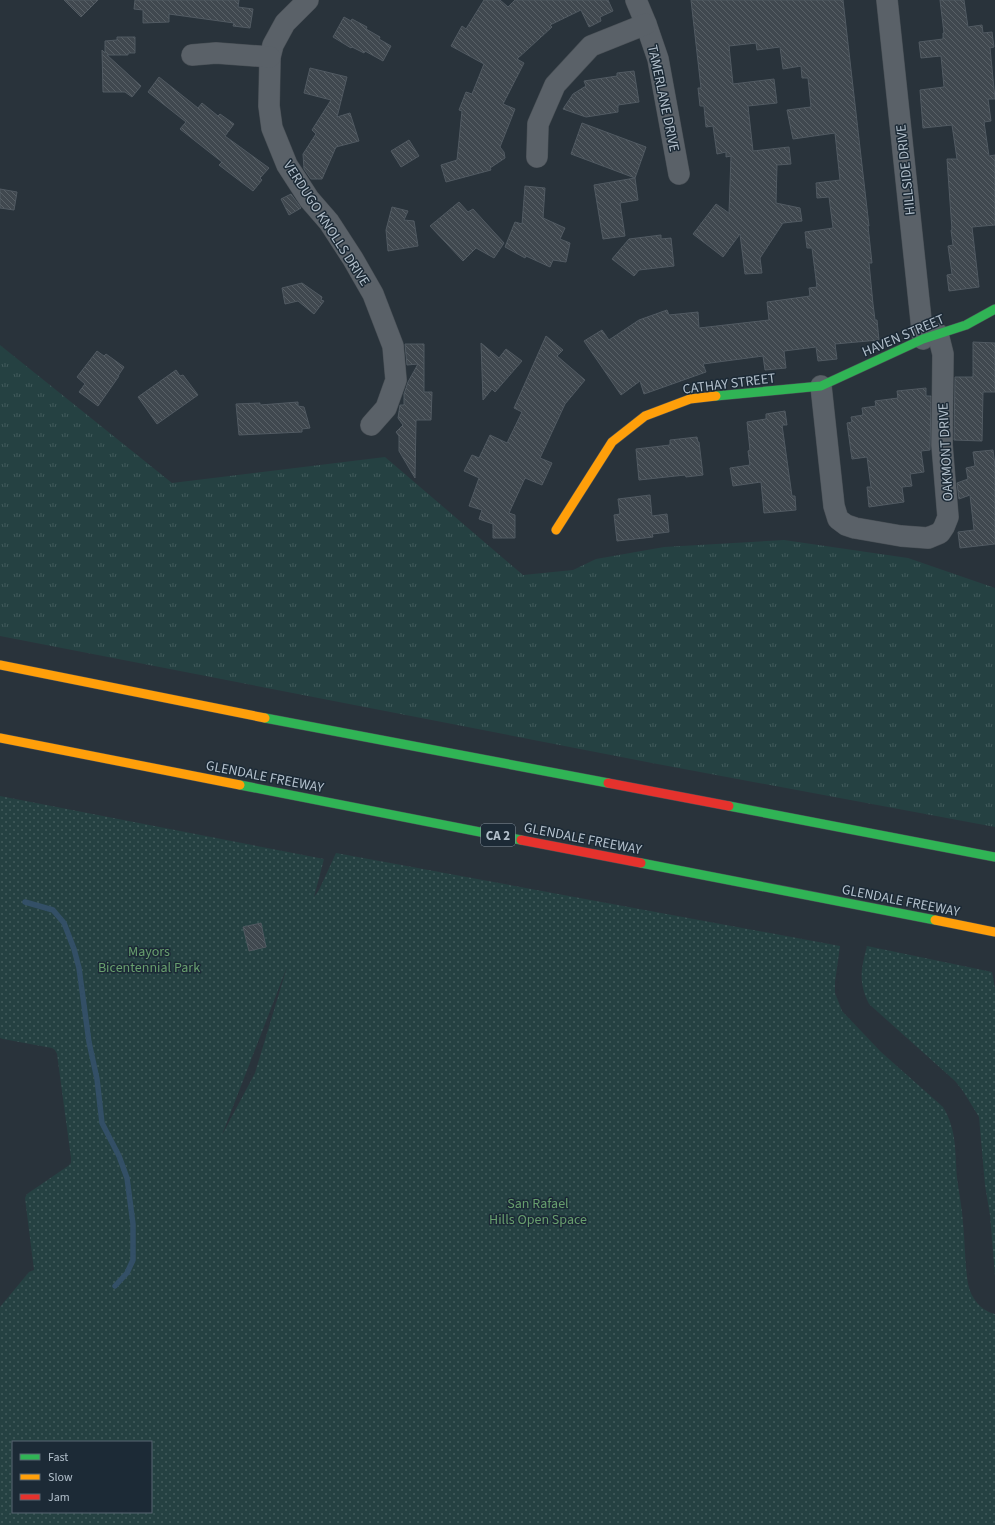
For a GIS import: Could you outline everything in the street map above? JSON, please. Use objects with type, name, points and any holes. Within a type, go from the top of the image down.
[{"type":"main road","name":"HAVEN STREET","points":[[821,386],[930,336],[966,325],[995,309]]},
{"type":"main road","name":"CATHAY STREET","points":[[556,530],[612,442],[645,416],[690,399],[821,386]]},
{"type":"main road","points":[[0,665],[305,726],[995,857]]},
{"type":"main road","name":"GLENDALE FREEWAY","points":[[0,738],[995,932]]},
{"type":"street","name":"VERDUGO KNOLLS DRIVE","points":[[308,0],[285,23],[273,45],[270,57],[269,106],[272,128],[287,166],[309,199],[329,222],[373,294],[393,346],[396,380],[386,408],[371,425]]},
{"type":"street","name":"TAMERLANE DRIVE","points":[[636,0],[658,59],[679,174]]},
{"type":"street","name":"HILLSIDE DRIVE","points":[[887,0],[930,336]]},
{"type":"street","points":[[537,157],[538,124],[555,85],[591,46],[646,24]]},
{"type":"street","points":[[192,55],[216,53],[270,57]]},
{"type":"street","name":"OAKMONT DRIVE","points":[[821,386],[834,506],[838,519],[846,525],[855,528],[901,536],[928,538],[940,533],[948,517],[942,445],[943,354],[930,336]]},
{"type":"green space","points":[[0,345],[172,483],[385,457],[523,575],[573,570],[596,559],[664,547],[784,540],[908,558],[995,588],[995,827],[652,763],[0,636]]},
{"type":"green space","name":"San Rafael Hills Open Space","points":[[0,796],[324,859],[314,897],[319,890],[336,853],[840,946],[835,993],[842,1011],[881,1052],[943,1107],[951,1124],[963,1217],[966,1270],[969,1289],[974,1299],[981,1307],[995,1314],[995,1525],[0,1525],[0,1307],[29,1272],[34,1270],[25,1198],[27,1194],[71,1163],[57,1054],[55,1050],[52,1048],[0,1038]],"holes":[[[287,967],[255,1073],[222,1135]]]},
{"type":"green space","points":[[867,946],[992,972],[995,989],[995,1276],[979,1117],[955,1081],[869,1004],[862,982],[862,969]]},
{"type":"building","points":[[64,0],[98,0],[81,17]]},
{"type":"building","points":[[135,0],[239,0],[238,7],[253,9],[250,28],[233,26],[234,23],[169,14],[169,22],[143,23],[143,10],[134,9]]},
{"type":"building","points":[[484,0],[500,0],[508,7],[515,0],[608,0],[613,11],[600,17],[601,21],[589,27],[581,10],[550,25],[552,27],[517,59],[524,63],[503,104],[515,109],[500,147],[504,152],[505,158],[490,168],[491,170],[446,182],[441,165],[457,160],[462,111],[459,110],[466,92],[472,94],[484,64],[451,46],[462,26],[466,29]]},
{"type":"building","points":[[691,0],[843,0],[869,226],[872,263],[869,263],[873,304],[875,320],[877,320],[879,340],[835,344],[837,359],[818,361],[816,347],[784,351],[786,368],[765,370],[763,356],[703,364],[706,372],[644,394],[640,381],[621,395],[584,341],[602,330],[609,340],[639,320],[667,310],[669,315],[698,312],[699,328],[769,320],[767,302],[810,296],[809,288],[817,287],[812,248],[807,248],[805,232],[833,228],[829,197],[817,198],[816,183],[840,180],[835,133],[793,139],[787,110],[811,107],[808,78],[802,78],[801,66],[783,69],[780,47],[757,50],[756,43],[729,46],[733,84],[774,79],[777,103],[748,106],[753,151],[789,147],[791,164],[777,165],[776,203],[800,208],[802,221],[783,223],[760,258],[762,273],[745,274],[740,234],[723,257],[693,234],[716,204],[729,213],[731,156],[726,157],[726,152],[717,154],[713,126],[706,127],[704,106],[700,106],[698,88],[701,88]]},
{"type":"building","points":[[940,0],[964,0],[968,27],[982,25],[983,33],[992,32],[994,47],[990,48],[995,99],[988,99],[991,121],[984,122],[989,156],[995,155],[995,225],[972,227],[979,287],[949,291],[947,275],[952,274],[948,246],[953,245],[947,159],[957,159],[952,125],[923,128],[920,90],[944,87],[941,56],[921,58],[919,42],[943,39],[944,33]]},
{"type":"building","points":[[344,17],[351,21],[352,19],[367,27],[366,29],[380,37],[379,39],[391,46],[383,61],[365,51],[364,53],[352,47],[351,48],[333,37]]},
{"type":"building","points":[[117,37],[135,37],[135,53],[128,53],[128,55],[107,55],[141,86],[132,97],[125,92],[103,92],[102,50],[105,53],[105,41],[117,40]]},
{"type":"building","points":[[310,68],[347,77],[337,117],[350,113],[359,141],[336,147],[322,179],[311,179],[304,169],[303,154],[316,134],[312,130],[331,100],[304,93]]},
{"type":"building","points":[[634,71],[639,102],[618,105],[618,112],[586,117],[563,109],[573,94],[586,86],[584,81],[617,76],[617,73]]},
{"type":"building","points":[[159,77],[198,108],[202,103],[218,116],[220,114],[234,124],[225,136],[269,168],[260,178],[262,180],[253,191],[219,165],[222,162],[180,129],[186,122],[148,92]]},
{"type":"building","points":[[582,123],[646,147],[635,178],[571,154]]},
{"type":"building","points":[[409,140],[419,156],[401,167],[391,151]]},
{"type":"building","points":[[635,178],[638,200],[620,203],[625,236],[603,239],[594,185]]},
{"type":"building","points":[[525,186],[545,188],[543,218],[565,228],[560,239],[570,243],[566,262],[553,260],[550,267],[526,256],[525,258],[505,247],[515,222],[522,224]]},
{"type":"building","points":[[0,189],[17,192],[14,210],[0,208]]},
{"type":"building","points":[[291,194],[301,208],[289,215],[281,199]]},
{"type":"building","points":[[459,202],[468,212],[473,209],[504,243],[494,258],[476,248],[463,261],[430,226]]},
{"type":"building","points":[[392,207],[408,211],[404,220],[414,221],[418,246],[388,251],[386,230]]},
{"type":"building","points":[[661,235],[661,239],[671,238],[674,266],[639,270],[634,276],[612,259],[629,239]]},
{"type":"building","points":[[302,283],[322,297],[321,300],[324,301],[314,314],[298,301],[285,304],[282,288]]},
{"type":"building","points":[[546,336],[563,350],[557,356],[585,380],[565,404],[540,458],[552,463],[542,485],[525,478],[509,513],[515,515],[515,538],[493,538],[493,524],[479,519],[482,510],[469,506],[479,478],[464,471],[472,455],[479,458],[490,435],[507,443],[522,412],[514,408]]},
{"type":"building","points":[[973,342],[995,343],[995,392],[983,392],[982,441],[954,440],[955,377],[973,377]]},
{"type":"building","points":[[481,343],[499,358],[506,349],[522,361],[495,392],[492,389],[483,400]]},
{"type":"building","points":[[405,344],[424,344],[424,392],[432,392],[431,420],[416,420],[415,478],[399,451],[399,436],[396,432],[403,425],[398,418],[400,405],[404,405],[404,394],[408,382],[418,364],[407,365]]},
{"type":"building","points":[[97,351],[104,356],[106,354],[124,367],[98,406],[79,392],[85,384],[77,377]]},
{"type":"building","points":[[176,370],[180,376],[183,375],[198,395],[157,424],[138,397]]},
{"type":"building","points":[[926,388],[926,396],[931,396],[930,450],[921,451],[924,472],[910,474],[912,486],[902,487],[904,502],[869,507],[867,487],[871,487],[867,457],[852,459],[847,423],[852,422],[851,417],[863,415],[862,408],[876,406],[875,401],[898,398],[897,391]]},
{"type":"building","points":[[298,402],[298,406],[304,407],[310,428],[302,429],[302,432],[239,435],[236,404],[260,403],[260,405]]},
{"type":"building","points":[[785,411],[787,425],[782,425],[792,496],[795,496],[796,510],[764,513],[761,482],[733,486],[730,468],[750,465],[747,422],[766,419],[766,414]]},
{"type":"building","points":[[697,437],[703,475],[686,477],[685,475],[639,480],[636,449],[670,445],[670,440]]},
{"type":"building","points":[[993,450],[995,466],[995,544],[960,548],[958,532],[974,530],[970,495],[959,499],[957,483],[968,479],[966,468],[975,466],[973,452]]},
{"type":"building","points":[[650,495],[652,516],[667,514],[669,532],[652,534],[653,537],[617,541],[614,515],[620,514],[618,499]]},
{"type":"building","points":[[261,923],[266,947],[249,951],[243,927]]},
{"type":"waterway","points":[[25,902],[53,910],[64,923],[74,949],[79,968],[89,1042],[97,1079],[102,1123],[119,1156],[127,1178],[133,1224],[133,1260],[127,1273],[115,1286]]},
{"type":"traffic: fast","points":[[716,396],[821,386],[923,339],[966,325],[995,309]]},
{"type":"traffic: fast","points":[[265,718],[608,783]]},
{"type":"traffic: fast","points":[[240,785],[521,840]]},
{"type":"traffic: fast","points":[[729,806],[995,857]]},
{"type":"traffic: fast","points":[[641,863],[935,920]]},
{"type":"traffic: slow","points":[[556,530],[612,442],[645,416],[690,399],[716,396]]},
{"type":"traffic: slow","points":[[0,665],[265,718]]},
{"type":"traffic: slow","points":[[0,738],[240,785]]},
{"type":"traffic: slow","points":[[935,920],[995,932]]},
{"type":"traffic: jam","points":[[608,783],[729,806]]},
{"type":"traffic: jam","points":[[521,840],[641,863]]},
{"type":"park label","name":"Mayors Bicentennial Park","points":[[149,960]]}]
